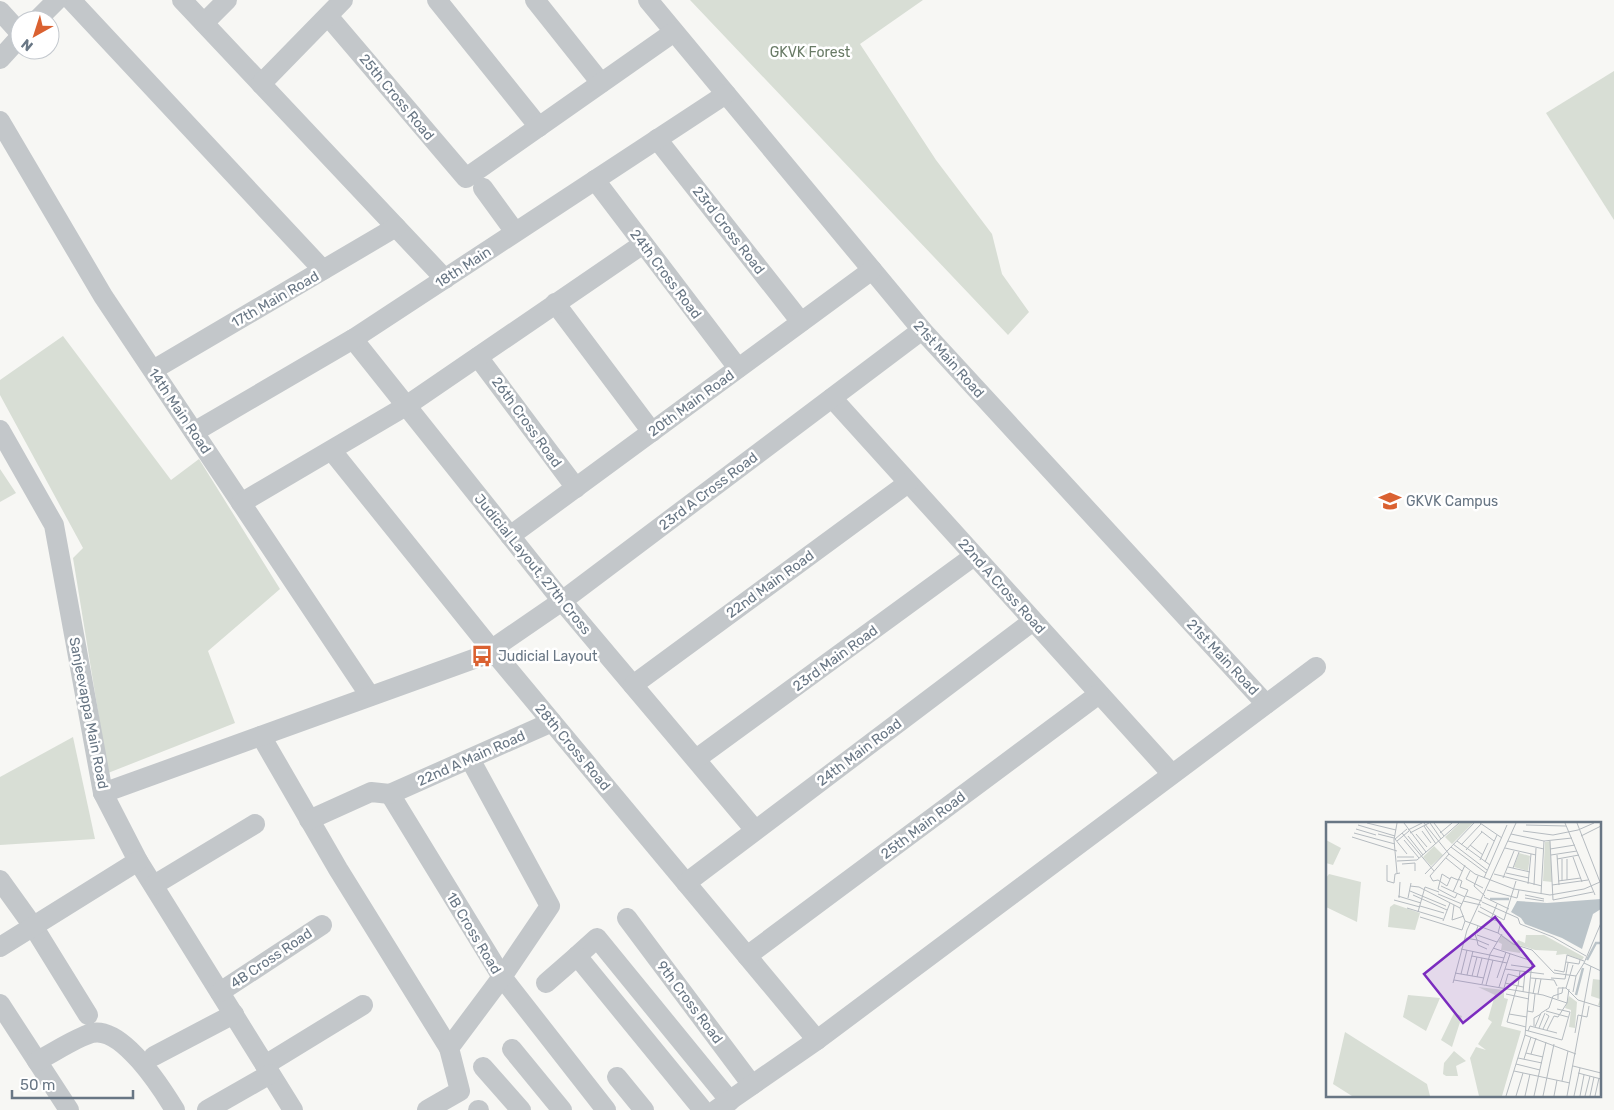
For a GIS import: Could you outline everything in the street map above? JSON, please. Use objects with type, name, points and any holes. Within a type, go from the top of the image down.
[{"type":"street","points":[[47,10],[57,0]]},
{"type":"street","points":[[71,0],[323,270]]},
{"type":"street","points":[[182,0],[445,279]]},
{"type":"street","points":[[204,23],[227,0]]},
{"type":"street","points":[[261,84],[343,0]]},
{"type":"street","points":[[437,0],[539,127]]},
{"type":"street","points":[[535,0],[602,83]]},
{"type":"street","name":"21st Main Road","points":[[648,0],[922,330],[1266,704]]},
{"type":"street","points":[[0,11],[10,22]]},
{"type":"street","name":"25th Cross Road","points":[[328,16],[516,232]]},
{"type":"street","points":[[474,183],[539,127],[674,32]]},
{"type":"street","points":[[0,59],[10,48]]},
{"type":"street","name":"18th Main","points":[[194,432],[353,339],[726,94]]},
{"type":"street","name":"14th Main Road","points":[[0,121],[103,296],[370,696]]},
{"type":"street","name":"23rd Cross Road","points":[[657,139],[802,322]]},
{"type":"street","name":"24th Cross Road","points":[[595,180],[738,368]]},
{"type":"street","name":"17th Main Road","points":[[153,370],[396,227]]},
{"type":"street","points":[[241,503],[406,406],[643,244]]},
{"type":"street","name":"20th Main Road","points":[[510,536],[872,270]]},
{"type":"street","points":[[555,303],[652,432]]},
{"type":"street","name":"23rd A Cross Road","points":[[103,793],[482,656],[562,601],[922,330]]},
{"type":"street","name":"Judicial Layout, 27th Cross","points":[[353,339],[562,601],[756,830]]},
{"type":"street","name":"26th Cross Road","points":[[478,357],[576,488]]},
{"type":"street","name":"22nd A Cross Road","points":[[832,398],[1172,774]]},
{"type":"street","name":"Sanjeevappa Main Road","points":[[0,430],[54,525],[103,793],[138,861],[293,1110]]},
{"type":"street","name":"28th Cross Road","points":[[332,451],[492,650],[817,1040]]},
{"type":"street","name":"22nd Main Road","points":[[633,685],[908,482]]},
{"type":"street","name":"23rd Main Road","points":[[696,760],[974,556]]},
{"type":"street","name":"24th Main Road","points":[[686,883],[1033,621]]},
{"type":"street","points":[[546,983],[597,938],[723,1105],[817,1040],[1316,667]]},
{"type":"street","name":"25th Main Road","points":[[747,956],[1099,694]]},
{"type":"street","name":"22nd A Main Road","points":[[390,794],[552,722]]},
{"type":"street","points":[[261,736],[449,1048],[460,1091],[427,1110]]},
{"type":"street","points":[[470,759],[550,906],[502,977],[606,1110]]},
{"type":"street","points":[[310,820],[371,792],[390,794]]},
{"type":"street","name":"1B Cross Road","points":[[390,794],[502,977],[449,1048]]},
{"type":"street","points":[[154,885],[255,824]]},
{"type":"street","points":[[0,947],[138,861]]},
{"type":"street","points":[[0,880],[33,926],[88,1015]]},
{"type":"street","name":"9th Cross Road","points":[[628,918],[752,1085]]},
{"type":"street","name":"4B Cross Road","points":[[220,992],[322,924]]},
{"type":"street","points":[[577,956],[703,1110]]},
{"type":"street","points":[[0,1004],[69,1110]]},
{"type":"street","points":[[206,1110],[363,1005]]},
{"type":"street","points":[[154,1056],[234,1014]]},
{"type":"street","points":[[37,1061],[91,1034],[105,1032],[118,1039],[146,1069],[164,1091],[175,1110]]},
{"type":"street","points":[[512,1049],[562,1110]]},
{"type":"street","points":[[483,1067],[521,1110]]},
{"type":"street","points":[[617,1077],[644,1110]]},
{"type":"green space","name":"GKVK Forest","points":[[690,0],[923,0],[860,44],[936,160],[992,234],[1002,274],[1029,312],[1008,335]]},
{"type":"green space","points":[[1614,71],[1614,220],[1546,113]]},
{"type":"green space","points":[[63,336],[171,480],[199,459],[280,589],[208,651],[235,723],[108,773],[73,558],[83,548],[0,395],[0,380]]},
{"type":"green space","points":[[0,469],[16,493],[0,502]]},
{"type":"green space","points":[[73,737],[95,839],[0,845],[0,777]]},
{"type":"place","name":"GKVK Campus","points":[[1390,501]]},
{"type":"place","name":"Judicial Layout","points":[[482,656]]}]
